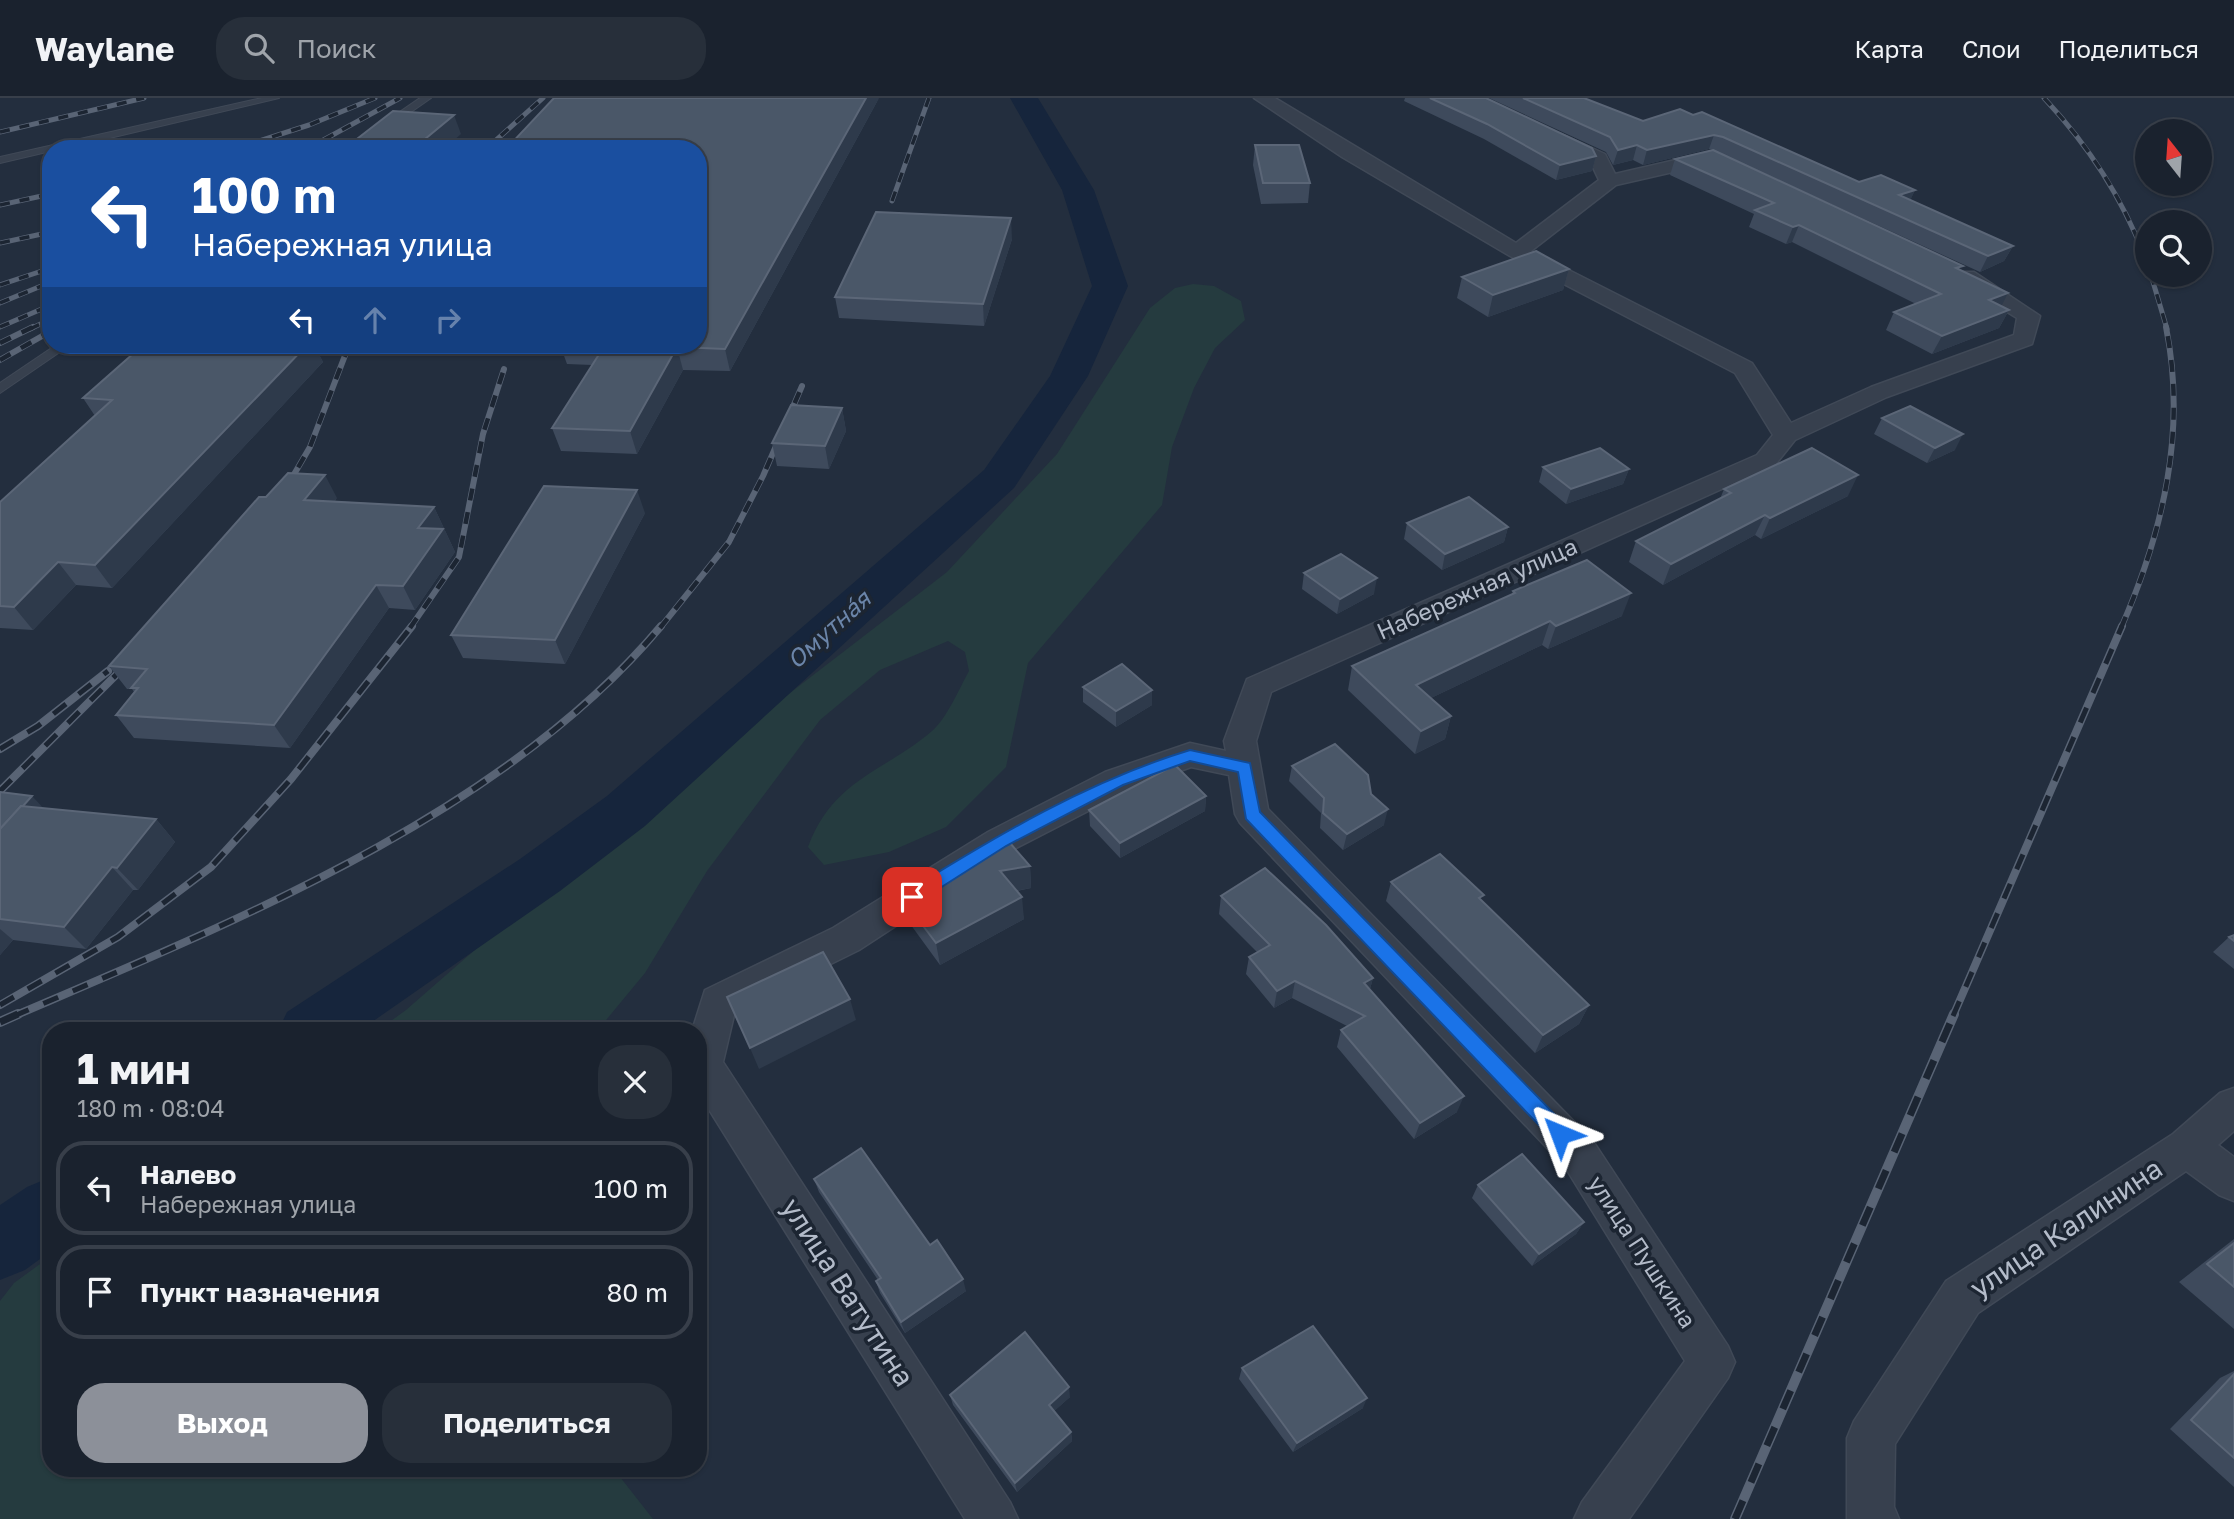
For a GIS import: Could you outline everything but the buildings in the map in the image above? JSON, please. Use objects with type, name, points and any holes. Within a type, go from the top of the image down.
[{"type":"street","points":[[1264,98],[1349,153],[1517,252],[1744,368],[1786,435],[1879,392],[2024,339],[2029,316],[1945,268]]},
{"type":"street","points":[[1539,131],[1598,158],[1609,181]]},
{"type":"street","points":[[1517,252],[1609,181],[1710,158],[1735,169]]},
{"type":"street","name":"Набережная улица","points":[[1245,767],[1240,741],[1258,687],[1766,460],[1786,435]]},
{"type":"street","name":"улица Ватутина","points":[[707,1048],[718,1001],[846,939],[1000,841],[1117,781],[1190,755],[1245,767]]},
{"type":"street","name":"улица Пушкина","points":[[1245,767],[1252,814],[1579,1154],[1712,1362],[1599,1519]]},
{"type":"street","name":"улица Ватутина","points":[[707,1071],[993,1519]]},
{"type":"street","name":"улица Калинина","points":[[1874,1519],[1869,1514],[1871,1437],[1962,1297],[2187,1147],[2234,1106]]},
{"type":"street","points":[[2187,1147],[2234,1181]]},
{"type":"lane","points":[[88,140],[274,98]]},
{"type":"lane","points":[[364,140],[426,98]]},
{"type":"lane","points":[[0,160],[42,150]]},
{"type":"lane","points":[[0,389],[51,354]]},
{"type":"green space","points":[[1193,284],[1214,286],[1241,301],[1245,320],[1215,348],[1194,388],[1172,447],[1162,505],[1028,663],[1006,767],[946,827],[889,852],[824,865],[808,847],[831,806],[846,791],[914,745],[943,719],[969,671],[965,652],[948,641],[880,670],[820,720],[707,871],[645,973],[604,1022],[389,1022],[617,826],[947,572],[1057,454],[1150,308],[1175,288]]},
{"type":"green space","points":[[42,1263],[42,1477],[620,1477],[653,1519],[0,1519],[0,1301],[14,1283]]},
{"type":"waterway","name":"Омутна́я","points":[[322,1022],[540,875],[626,811],[999,479],[1069,376],[1110,286],[1078,190],[1024,98]]},
{"type":"waterway","name":"Омутна́я","points":[[0,1246],[42,1216]]},
{"type":"railway","points":[[0,132],[144,98]]},
{"type":"railway","points":[[262,140],[309,125],[375,98]]},
{"type":"railway","points":[[323,140],[400,98]]},
{"type":"railway","points":[[496,140],[543,98]]},
{"type":"railway","points":[[892,201],[929,98]]},
{"type":"railway","points":[[2044,98],[2091,155],[2135,233]]},
{"type":"railway","points":[[0,205],[42,196]]},
{"type":"railway","points":[[0,243],[42,234]]},
{"type":"railway","points":[[0,285],[42,271]]},
{"type":"railway","points":[[0,303],[42,286]]},
{"type":"railway","points":[[2155,287],[2167,329]]},
{"type":"railway","points":[[0,327],[42,309]]},
{"type":"railway","points":[[30,329],[42,323]]},
{"type":"railway","points":[[0,343],[33,327]]},
{"type":"railway","points":[[2121,628],[2149,555],[2167,480],[2174,404],[2166,327]]},
{"type":"railway","points":[[0,360],[42,336]]},
{"type":"railway","points":[[286,488],[310,447],[346,354]]},
{"type":"railway","points":[[410,628],[459,557],[483,434],[504,369]]},
{"type":"railway","points":[[660,628],[729,542],[763,476],[802,386]]},
{"type":"railway","points":[[0,1005],[118,937],[211,867],[291,779],[412,626]]},
{"type":"railway","points":[[14,1016],[274,901],[362,856],[446,807],[525,753],[597,693],[661,626]]},
{"type":"railway","points":[[1953,1016],[2122,626]]},
{"type":"railway","points":[[0,791],[129,662]]},
{"type":"railway","points":[[0,749],[38,726],[108,671]]},
{"type":"railway","points":[[0,1022],[18,1014]]},
{"type":"railway","points":[[1735,1519],[1954,1014]]},
{"type":"route","points":[[912,897],[1000,841],[1117,781],[1190,755],[1245,767],[1252,814],[1560,1134]]}]
